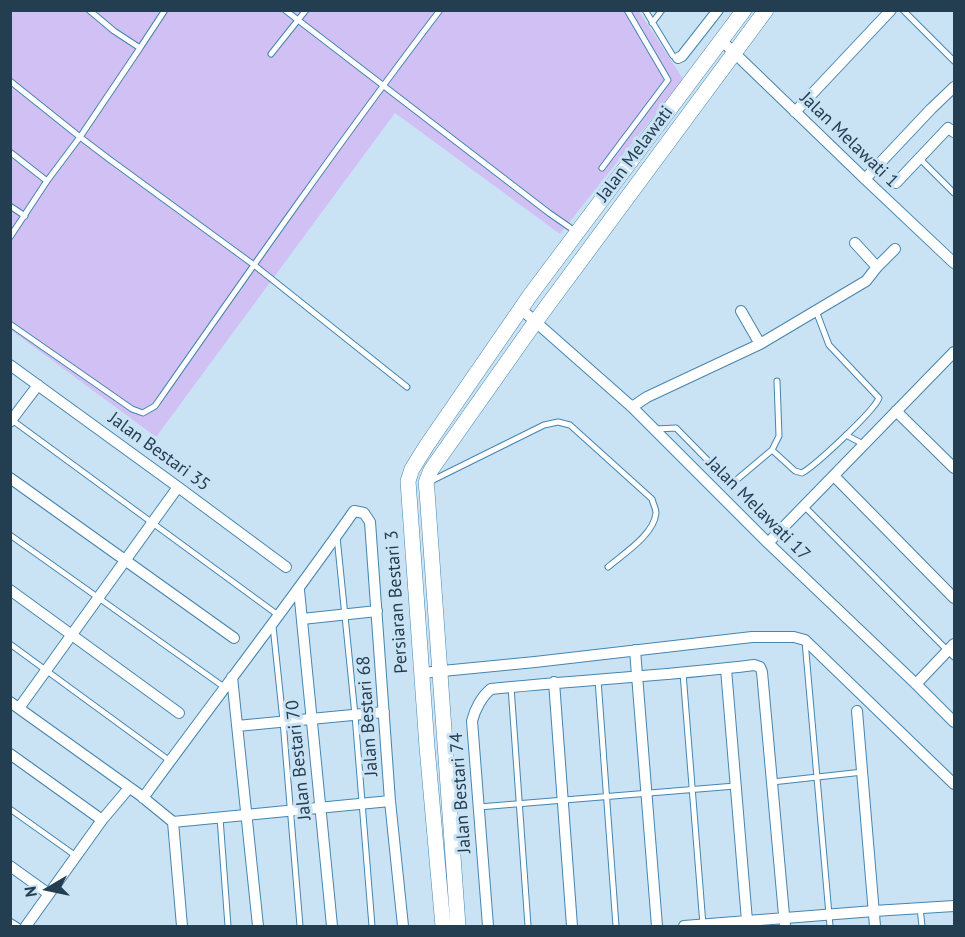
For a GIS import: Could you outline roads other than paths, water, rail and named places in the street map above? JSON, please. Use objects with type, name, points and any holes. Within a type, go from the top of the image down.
[{"type":"street","points":[[678,58],[718,10]]},
{"type":"street","name":"Jalan Melawati","points":[[521,309],[744,10]]},
{"type":"street","name":"Jalan Melawati","points":[[536,321],[766,10]]},
{"type":"street","points":[[795,112],[891,10]]},
{"type":"street","name":"Jalan Melawati 1","points":[[722,41],[954,263]]},
{"type":"street","points":[[865,179],[931,108],[954,87]]},
{"type":"street","points":[[896,183],[948,128],[954,132]]},
{"type":"street","points":[[855,243],[877,267]]},
{"type":"street","points":[[632,407],[646,397],[760,344],[866,281],[895,249]]},
{"type":"street","name":"Jalan Melawati 17","points":[[521,309],[632,407],[768,543],[954,722]]},
{"type":"street","name":"Persiaran Bestari 3","points":[[443,927],[408,481],[412,469],[427,445],[521,309]]},
{"type":"street","points":[[741,311],[760,344]]},
{"type":"street","points":[[426,483],[431,470],[536,321]]},
{"type":"street","points":[[768,543],[954,352]]},
{"type":"street","name":"Jalan Bestari 35","points":[[10,365],[286,567]]},
{"type":"street","points":[[11,421],[38,385]]},
{"type":"street","points":[[896,411],[954,468]]},
{"type":"street","points":[[834,476],[954,598]]},
{"type":"street","points":[[10,478],[234,638]]},
{"type":"street","name":"Persiaran Bestari 3","points":[[426,483],[458,927]]},
{"type":"street","points":[[178,487],[46,670],[15,705],[141,796],[173,822],[390,801]]},
{"type":"street","name":"Jalan Bestari 68","points":[[337,537],[354,512],[364,513],[370,522],[390,801],[403,927]]},
{"type":"street","points":[[141,796],[273,625],[337,537]]},
{"type":"street","points":[[10,590],[179,713]]},
{"type":"street","name":"Jalan Bestari 70","points":[[299,590],[332,927]]},
{"type":"street","points":[[302,619],[376,611]]},
{"type":"street","points":[[422,673],[752,637],[794,637],[805,640],[954,784]]},
{"type":"street","points":[[635,650],[657,927]]},
{"type":"street","points":[[916,684],[952,650]]},
{"type":"street","name":"Jalan Bestari 74","points":[[488,927],[472,721],[485,694],[491,689],[754,665],[760,667],[762,672],[772,782]]},
{"type":"street","points":[[726,669],[747,921]]},
{"type":"street","points":[[232,677],[258,927]]},
{"type":"street","points":[[554,682],[572,927]]},
{"type":"street","points":[[857,711],[875,927]]},
{"type":"street","points":[[237,726],[384,712]]},
{"type":"street","points":[[10,754],[102,820]]},
{"type":"street","points":[[772,782],[785,922]]},
{"type":"street","points":[[26,927],[102,820],[129,788]]},
{"type":"street","points":[[173,822],[182,927]]},
{"type":"street","points":[[10,866],[49,894]]},
{"type":"street","points":[[684,927],[747,921],[785,922],[829,914],[954,906]]},
{"type":"lane","points":[[89,10],[114,31],[140,48]]},
{"type":"lane","points":[[10,237],[165,10]]},
{"type":"lane","points":[[285,10],[549,213],[578,232]]},
{"type":"lane","points":[[271,54],[306,10]]},
{"type":"lane","points":[[10,324],[132,409],[143,413],[154,406],[383,85],[440,10]]},
{"type":"lane","points":[[602,168],[668,80],[627,10]]},
{"type":"lane","points":[[645,10],[673,56],[678,58]]},
{"type":"lane","points":[[652,23],[662,10]]},
{"type":"lane","points":[[903,10],[954,61]]},
{"type":"lane","points":[[10,81],[110,159],[254,265],[407,387]]},
{"type":"lane","points":[[10,152],[47,181]]},
{"type":"lane","points":[[919,158],[954,193]]},
{"type":"lane","points":[[10,206],[25,216]]},
{"type":"lane","points":[[772,450],[795,471],[802,473],[846,435],[876,405],[879,398],[829,345],[816,311]]},
{"type":"lane","points":[[654,429],[676,428],[730,482],[737,480],[772,450],[779,436],[777,381]]},
{"type":"lane","points":[[11,421],[279,615]]},
{"type":"lane","points":[[426,483],[544,425],[558,422],[570,425],[652,499],[656,510],[654,522],[648,533],[608,567]]},
{"type":"lane","points":[[846,435],[864,445]]},
{"type":"lane","points":[[804,506],[952,650]]},
{"type":"lane","points":[[10,535],[224,687]]},
{"type":"lane","points":[[337,537],[346,614],[372,927]]},
{"type":"lane","points":[[273,625],[300,927]]},
{"type":"lane","points":[[805,640],[830,927]]},
{"type":"lane","points":[[10,645],[170,761]]},
{"type":"lane","points":[[683,673],[704,925]]},
{"type":"lane","points":[[598,680],[616,927]]},
{"type":"lane","points":[[511,687],[528,927]]},
{"type":"lane","points":[[772,782],[862,772]]},
{"type":"lane","points":[[479,807],[735,786]]},
{"type":"lane","points":[[10,809],[76,856]]},
{"type":"lane","points":[[220,818],[228,927]]},
{"type":"lane","points":[[920,908],[922,927]]},
{"type":"lane","points":[[10,921],[18,927]]}]
